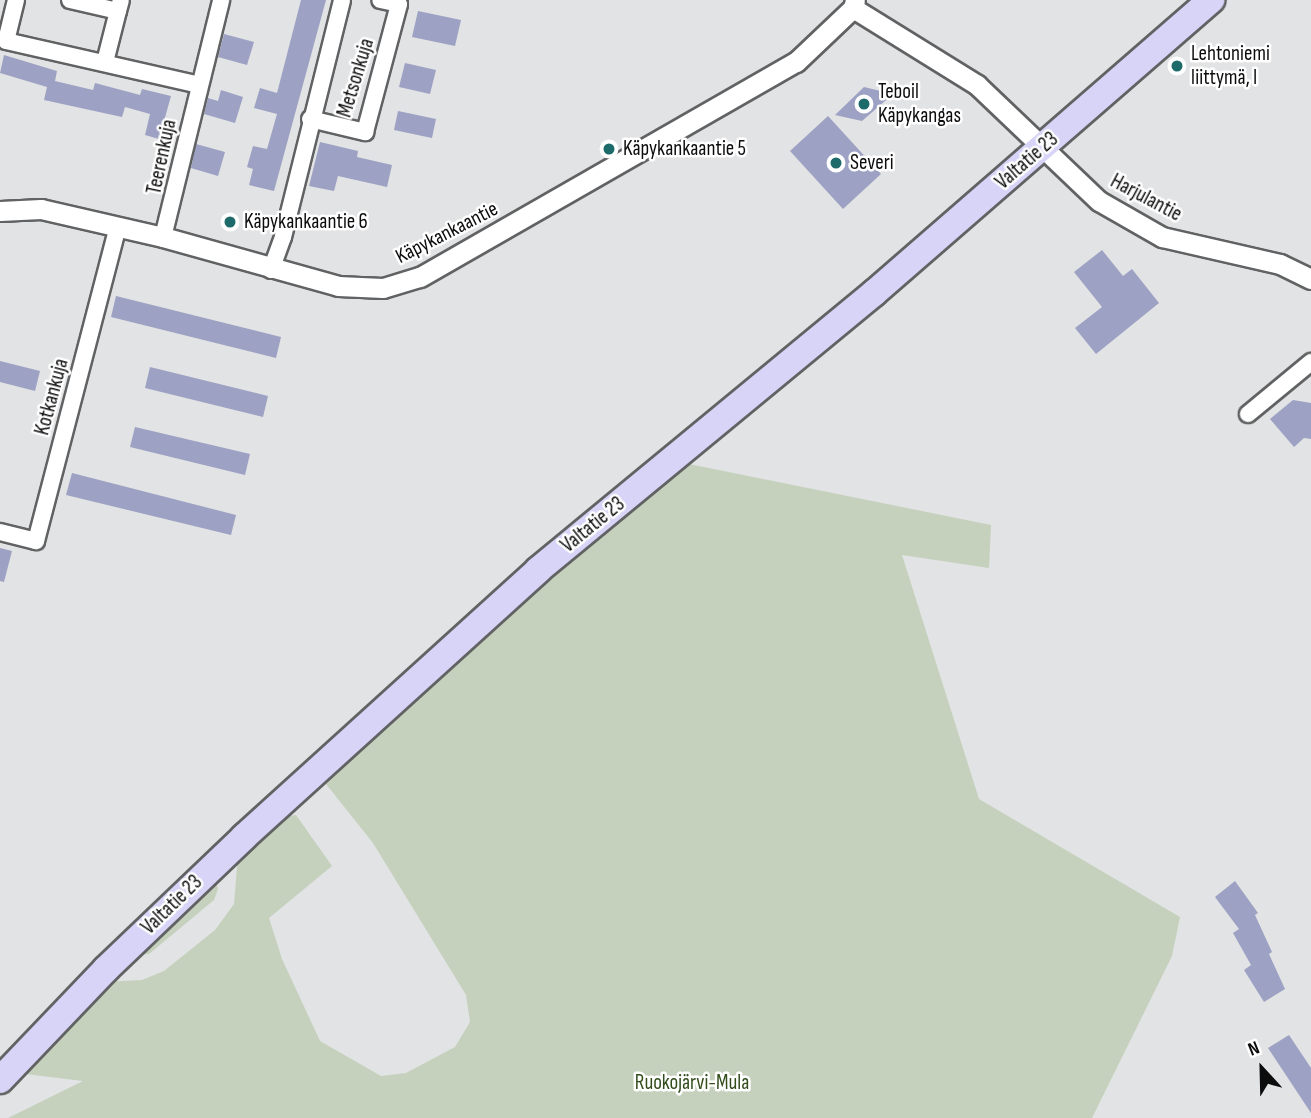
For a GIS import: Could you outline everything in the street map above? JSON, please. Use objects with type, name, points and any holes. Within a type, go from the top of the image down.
[{"type":"highway","name":"Valtatie 23","points":[[0,1080],[106,968],[244,837],[538,570],[874,293],[1211,0]]},
{"type":"street","points":[[16,0],[6,41],[199,85]]},
{"type":"street","points":[[70,0],[119,5],[105,62]]},
{"type":"street","name":"Teerenkuja","points":[[163,237],[221,0]]},
{"type":"street","name":"Metsonkuja","points":[[271,270],[283,237],[310,119],[342,0]]},
{"type":"street","name":"Metsonkuja","points":[[310,119],[365,132],[399,4],[380,0]]},
{"type":"street","name":"Harjulantie","points":[[854,4],[976,85],[1013,116],[1042,149],[1099,201],[1162,237],[1280,264],[1311,279]]},
{"type":"street","name":"Käpykankaantie","points":[[1,209],[41,209],[163,237],[271,270],[338,286],[383,288],[420,276],[796,62],[854,4]]},
{"type":"street","name":"Kotkankuja","points":[[0,532],[36,541],[118,227]]},
{"type":"street","points":[[1248,414],[1311,362]]},
{"type":"green space","name":"Ruokojärvi-Mula","points":[[689,464],[991,525],[989,568],[902,555],[979,799],[1180,917],[1172,956],[1092,1118],[8,1118],[83,1081],[17,1073],[104,982],[142,980],[164,971],[215,930],[234,904],[238,855],[281,817],[296,815],[332,866],[269,918],[282,959],[320,1041],[381,1076],[406,1073],[455,1047],[470,1022],[466,995],[373,843],[322,779],[649,494]]},
{"type":"green space","points":[[214,876],[218,889],[214,900],[149,954],[130,955]]},
{"type":"building","points":[[301,0],[326,0],[274,191],[249,185],[253,169],[247,167],[253,146],[267,149],[277,114],[254,108],[260,88],[277,93]]},
{"type":"building","points":[[418,11],[461,20],[455,46],[412,37]]},
{"type":"building","points":[[224,34],[254,42],[247,65],[218,57]]},
{"type":"building","points":[[4,55],[57,71],[55,81],[93,90],[95,83],[140,95],[142,89],[171,96],[159,139],[145,135],[150,114],[125,107],[122,117],[44,100],[47,87],[0,73]]},
{"type":"building","points":[[405,63],[436,70],[430,94],[399,87]]},
{"type":"building","points":[[864,87],[893,94],[862,121],[835,115]]},
{"type":"building","points":[[221,90],[243,97],[235,123],[204,114],[208,98],[218,101]]},
{"type":"building","points":[[398,111],[436,119],[432,138],[394,130]]},
{"type":"building","name":"Severi","points":[[828,116],[881,174],[843,209],[790,151]]},
{"type":"building","points":[[320,142],[358,151],[357,157],[392,165],[387,187],[338,176],[334,191],[309,186]]},
{"type":"building","points":[[196,144],[225,152],[218,176],[191,168]]},
{"type":"building","points":[[1102,250],[1123,276],[1132,269],[1159,303],[1096,354],[1075,328],[1102,307],[1074,272]]},
{"type":"building","points":[[116,296],[281,337],[276,358],[111,317]]},
{"type":"building","points":[[0,361],[40,371],[35,391],[0,382]]},
{"type":"building","points":[[150,367],[268,396],[263,417],[145,388]]},
{"type":"building","points":[[1293,400],[1311,403],[1311,439],[1304,438],[1294,447],[1270,419]]},
{"type":"building","points":[[135,427],[250,454],[245,475],[130,447]]},
{"type":"building","points":[[72,473],[236,515],[231,535],[66,495]]},
{"type":"building","points":[[0,548],[12,551],[4,582],[0,581]]},
{"type":"building","points":[[1235,881],[1258,913],[1255,915],[1285,989],[1264,1002],[1244,970],[1251,965],[1233,933],[1239,929],[1215,897]]},
{"type":"building","points":[[1289,1035],[1311,1068],[1311,1113],[1268,1048]]},
{"type":"place","name":"Lehtoniemi liittymä, I","points":[[1177,66]]},
{"type":"place","name":"Teboil Käpykangas","points":[[864,104]]},
{"type":"place","name":"Käpykankaantie 5","points":[[609,149]]},
{"type":"place","name":"Severi","points":[[836,163]]},
{"type":"place","name":"Käpykankaantie 6","points":[[230,222]]}]
